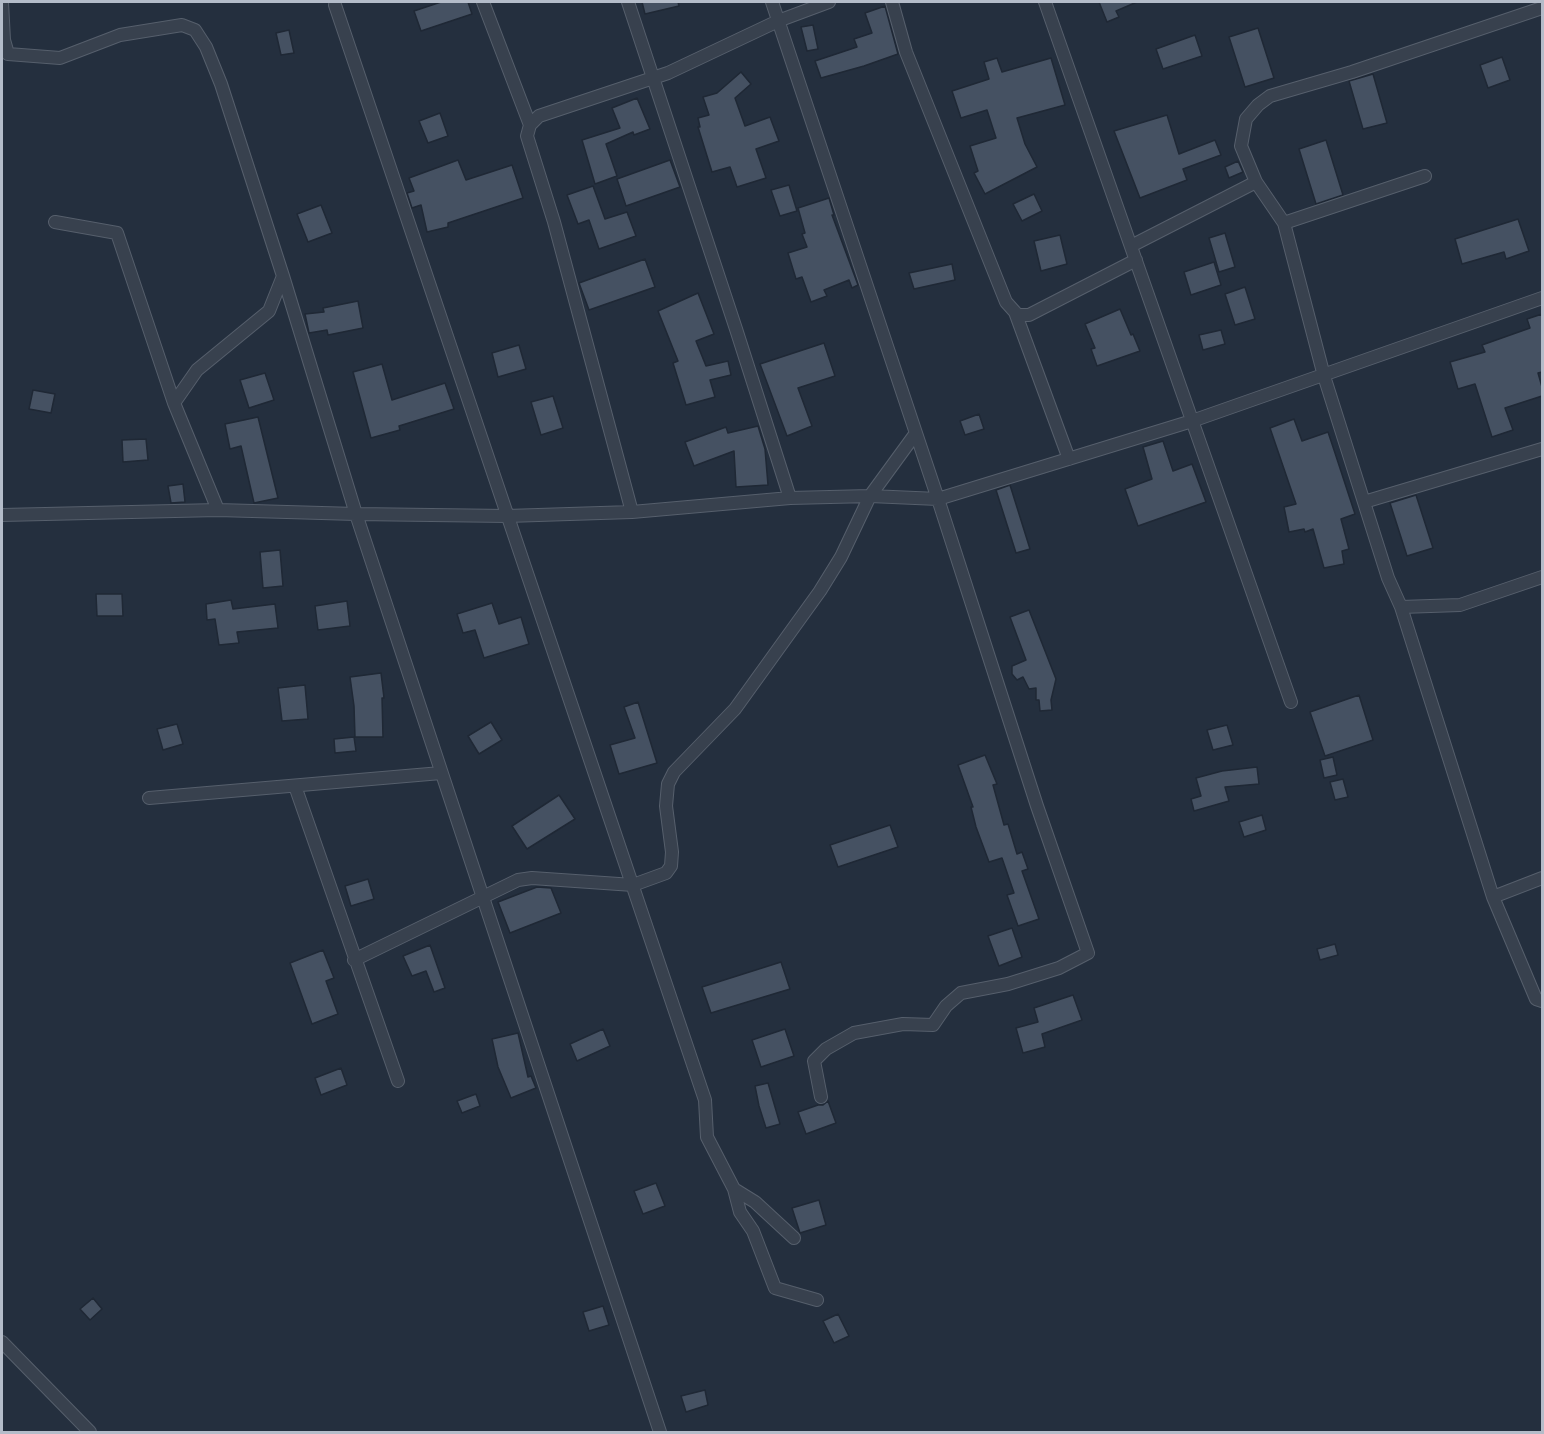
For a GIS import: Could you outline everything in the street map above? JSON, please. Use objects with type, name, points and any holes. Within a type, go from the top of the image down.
[{"type":"street","points":[[2,2],[4,40],[8,54],[60,58],[120,35],[182,25],[195,30],[206,47],[221,84],[283,276],[356,514],[660,1432]]},
{"type":"street","points":[[483,2],[530,125]]},
{"type":"street","points":[[628,2],[790,498]]},
{"type":"street","points":[[772,2],[938,499],[1037,806],[1088,953],[1059,968],[1008,984],[961,993],[946,1006],[933,1025],[903,1024],[854,1033],[826,1049],[814,1061],[821,1097]]},
{"type":"street","points":[[632,512],[554,222],[527,136],[530,125],[539,116],[653,79],[778,21],[829,2]]},
{"type":"street","points":[[892,2],[906,52],[1006,302],[1015,312],[1018,315],[1029,315],[1136,260]]},
{"type":"street","points":[[1045,2],[1291,702]]},
{"type":"street","points":[[334,5],[705,1100],[707,1137],[734,1189],[740,1212],[753,1231],[775,1288],[817,1300]]},
{"type":"street","points":[[1542,8],[1352,72],[1270,96],[1246,118],[1241,146],[1256,182],[1284,223],[1324,376],[1493,897],[1536,999],[1542,1001]]},
{"type":"street","points":[[1284,223],[1425,176]]},
{"type":"street","points":[[1131,246],[1256,182]]},
{"type":"street","points":[[55,222],[117,233],[174,403],[218,510]]},
{"type":"street","points":[[174,403],[196,370],[269,311],[283,276]]},
{"type":"street","points":[[2,515],[218,510],[507,516],[632,512],[790,498],[870,496],[938,499],[1192,422],[1542,298]]},
{"type":"street","points":[[1015,312],[1069,459]]},
{"type":"street","points":[[354,960],[518,880],[531,878],[633,885],[666,873],[671,866],[672,852],[666,806],[668,784],[674,772],[735,709],[813,600],[841,557],[870,496],[916,433]]},
{"type":"street","points":[[1364,502],[1542,449]]},
{"type":"street","points":[[1401,608],[1460,605],[1542,577]]},
{"type":"street","points":[[149,798],[441,773]]},
{"type":"street","points":[[295,786],[398,1081]]},
{"type":"street","points":[[1493,897],[1542,878]]},
{"type":"street","points":[[734,1189],[755,1202],[794,1238]]},
{"type":"street","points":[[2,1342],[90,1432]]},
{"type":"building","points":[[441,2],[468,2],[472,14],[421,31],[414,11]]},
{"type":"building","points":[[642,2],[678,2],[679,6],[645,14]]},
{"type":"building","points":[[1099,2],[1137,2],[1116,11],[1119,17],[1107,22]]},
{"type":"building","points":[[885,6],[898,54],[821,78],[815,61],[857,47],[854,39],[872,33],[865,13]]},
{"type":"building","points":[[813,25],[818,49],[807,51],[801,27]]},
{"type":"building","points":[[1258,28],[1274,78],[1245,87],[1229,37]]},
{"type":"building","points":[[289,30],[294,53],[281,55],[276,33]]},
{"type":"building","points":[[1195,35],[1202,56],[1163,69],[1156,49]]},
{"type":"building","points":[[1502,57],[1510,80],[1488,88],[1480,65]]},
{"type":"building","points":[[997,58],[1002,72],[1051,58],[1065,105],[1017,118],[1025,144],[1037,167],[985,194],[974,173],[978,171],[970,146],[996,138],[987,110],[961,118],[952,91],[989,79],[984,62]]},
{"type":"building","points":[[741,72],[751,84],[735,98],[745,126],[770,117],[779,141],[756,149],[766,178],[737,187],[730,167],[712,172],[698,127],[700,127],[698,118],[709,115],[703,97],[717,93]]},
{"type":"building","points":[[1373,74],[1387,123],[1363,129],[1349,81]]},
{"type":"building","points":[[637,98],[650,129],[634,135],[633,132],[606,144],[617,176],[595,184],[582,140],[620,128],[612,108]]},
{"type":"building","points":[[440,113],[448,136],[428,143],[419,121]]},
{"type":"building","points":[[1167,115],[1179,154],[1215,140],[1221,155],[1183,169],[1187,180],[1140,198],[1114,131]]},
{"type":"building","points":[[1326,140],[1343,195],[1316,204],[1299,149]]},
{"type":"building","points":[[458,160],[466,180],[512,165],[523,198],[448,223],[448,227],[427,232],[421,205],[412,208],[407,193],[414,191],[409,178]]},
{"type":"building","points":[[670,160],[680,187],[626,206],[617,179]]},
{"type":"building","points":[[1238,161],[1243,172],[1229,178],[1225,167]]},
{"type":"building","points":[[789,185],[797,211],[780,216],[771,190]]},
{"type":"building","points":[[593,186],[605,219],[627,212],[636,236],[599,249],[589,220],[578,224],[567,195]]},
{"type":"building","points":[[1034,194],[1042,211],[1022,221],[1013,204]]},
{"type":"building","points":[[829,198],[834,215],[832,215],[858,285],[852,288],[849,280],[824,290],[827,296],[811,302],[802,277],[796,279],[788,253],[807,247],[802,234],[805,233],[798,208]]},
{"type":"building","points":[[321,205],[332,233],[308,242],[297,214]]},
{"type":"building","points":[[1518,219],[1529,251],[1506,259],[1504,252],[1462,264],[1455,239]]},
{"type":"building","points":[[1225,233],[1235,267],[1219,272],[1209,238]]},
{"type":"building","points":[[1060,235],[1067,264],[1041,271],[1034,241]]},
{"type":"building","points":[[645,259],[655,287],[589,310],[579,283]]},
{"type":"building","points":[[1214,262],[1221,285],[1191,295],[1184,272]]},
{"type":"building","points":[[952,264],[955,280],[914,289],[909,273]]},
{"type":"building","points":[[1245,287],[1255,319],[1235,325],[1225,294]]},
{"type":"building","points":[[698,293],[714,334],[696,341],[706,366],[728,361],[731,375],[710,380],[715,397],[686,405],[673,363],[678,361],[658,311]]},
{"type":"building","points":[[358,301],[363,328],[328,335],[327,330],[309,333],[305,314],[324,312],[323,308]]},
{"type":"building","points":[[1120,309],[1140,351],[1097,366],[1091,349],[1095,348],[1085,324]]},
{"type":"building","points":[[1542,314],[1542,372],[1538,373],[1542,396],[1505,408],[1513,430],[1492,437],[1475,384],[1458,389],[1450,362],[1485,352],[1482,345],[1530,328],[1527,319]]},
{"type":"building","points":[[1221,330],[1225,344],[1203,350],[1199,335]]},
{"type":"building","points":[[824,343],[835,376],[798,388],[812,426],[787,436],[760,364]]},
{"type":"building","points":[[519,345],[526,369],[498,377],[492,353]]},
{"type":"building","points":[[382,364],[392,400],[445,383],[454,409],[399,426],[400,430],[371,438],[353,372]]},
{"type":"building","points":[[265,373],[274,400],[249,408],[240,380]]},
{"type":"building","points":[[33,390],[55,394],[51,413],[29,409]]},
{"type":"building","points":[[553,396],[563,428],[541,435],[531,402]]},
{"type":"building","points":[[979,414],[984,429],[965,435],[960,421]]},
{"type":"building","points":[[258,417],[278,498],[254,503],[241,446],[230,449],[225,424]]},
{"type":"building","points":[[1294,419],[1302,441],[1328,432],[1355,514],[1341,519],[1349,549],[1342,551],[1344,564],[1324,568],[1313,529],[1305,532],[1304,529],[1289,532],[1284,507],[1296,504],[1270,428]]},
{"type":"building","points":[[758,426],[765,449],[768,485],[736,487],[734,451],[694,466],[685,442],[726,427],[728,433]]},
{"type":"building","points":[[146,439],[148,460],[123,462],[122,440]]},
{"type":"building","points":[[1163,441],[1173,471],[1192,464],[1206,502],[1138,526],[1125,489],[1152,479],[1143,447]]},
{"type":"building","points":[[183,484],[185,502],[171,503],[168,486]]},
{"type":"building","points":[[1010,485],[1030,549],[1016,553],[996,490]]},
{"type":"building","points":[[1416,495],[1433,548],[1407,556],[1390,503]]},
{"type":"building","points":[[280,550],[283,586],[263,588],[260,552]]},
{"type":"building","points":[[96,594],[122,594],[123,616],[97,616]]},
{"type":"building","points":[[231,600],[233,609],[275,604],[278,628],[237,632],[239,643],[219,645],[215,619],[207,620],[206,604]]},
{"type":"building","points":[[347,601],[350,626],[318,630],[315,606]]},
{"type":"building","points":[[492,603],[499,624],[521,617],[529,644],[484,658],[475,630],[463,633],[457,614]]},
{"type":"building","points":[[1029,610],[1056,679],[1051,700],[1052,710],[1040,711],[1039,700],[1036,700],[1036,688],[1029,689],[1023,677],[1017,680],[1012,674],[1012,666],[1026,660],[1010,617]]},
{"type":"building","points":[[381,673],[384,698],[382,698],[383,737],[355,737],[350,677]]},
{"type":"building","points":[[305,685],[308,719],[282,721],[278,688]]},
{"type":"building","points":[[1359,695],[1373,740],[1325,756],[1310,712]]},
{"type":"building","points":[[638,702],[657,763],[619,774],[610,745],[635,738],[624,707]]},
{"type":"building","points":[[491,722],[502,740],[479,754],[468,736]]},
{"type":"building","points":[[177,724],[183,744],[163,750],[157,729]]},
{"type":"building","points":[[1227,725],[1233,745],[1213,750],[1207,730]]},
{"type":"building","points":[[354,737],[356,751],[335,753],[334,739]]},
{"type":"building","points":[[985,755],[997,784],[993,785],[1004,825],[1008,824],[1017,854],[1022,852],[1028,869],[1022,871],[1039,919],[1018,926],[1007,895],[1014,893],[1002,858],[989,862],[958,765]]},
{"type":"building","points":[[1333,757],[1337,775],[1324,778],[1320,760]]},
{"type":"building","points":[[1257,767],[1259,784],[1225,787],[1229,801],[1194,811],[1191,799],[1201,796],[1196,778],[1222,771]]},
{"type":"building","points":[[1343,779],[1348,797],[1335,800],[1330,782]]},
{"type":"building","points":[[559,795],[575,819],[527,849],[512,826]]},
{"type":"building","points":[[1262,815],[1266,830],[1244,837],[1239,822]]},
{"type":"building","points":[[890,825],[898,847],[838,867],[830,845]]},
{"type":"building","points":[[368,879],[374,899],[351,906],[345,886]]},
{"type":"building","points":[[537,887],[551,888],[561,913],[510,933],[498,902]]},
{"type":"building","points":[[1012,928],[1022,957],[999,966],[988,936]]},
{"type":"building","points":[[1335,944],[1338,955],[1320,960],[1317,949]]},
{"type":"building","points":[[430,945],[445,988],[434,992],[426,971],[412,976],[403,956]]},
{"type":"building","points":[[323,950],[334,978],[326,981],[338,1014],[312,1024],[290,963]]},
{"type":"building","points":[[781,962],[790,989],[711,1013],[702,987]]},
{"type":"building","points":[[1073,995],[1082,1020],[1042,1034],[1045,1047],[1023,1053],[1016,1028],[1038,1022],[1034,1008]]},
{"type":"building","points":[[603,1029],[610,1046],[577,1061],[570,1044]]},
{"type":"building","points":[[785,1029],[794,1056],[761,1067],[752,1040]]},
{"type":"building","points":[[518,1033],[528,1077],[531,1076],[536,1088],[511,1098],[498,1067],[492,1039]]},
{"type":"building","points":[[341,1068],[347,1085],[321,1095],[315,1078]]},
{"type":"building","points":[[768,1083],[780,1124],[766,1128],[755,1086]]},
{"type":"building","points":[[476,1094],[480,1106],[462,1113],[457,1101]]},
{"type":"building","points":[[828,1101],[836,1123],[806,1134],[798,1112],[823,1105]]},
{"type":"building","points":[[656,1183],[665,1206],[643,1214],[634,1191]]},
{"type":"building","points":[[819,1200],[826,1225],[800,1233],[792,1208]]},
{"type":"building","points":[[93,1298],[102,1309],[90,1320],[80,1309]]},
{"type":"building","points":[[603,1306],[609,1325],[589,1331],[583,1312]]},
{"type":"building","points":[[838,1314],[849,1336],[834,1343],[823,1321]]},
{"type":"building","points":[[705,1390],[708,1405],[686,1412],[681,1396]]}]
